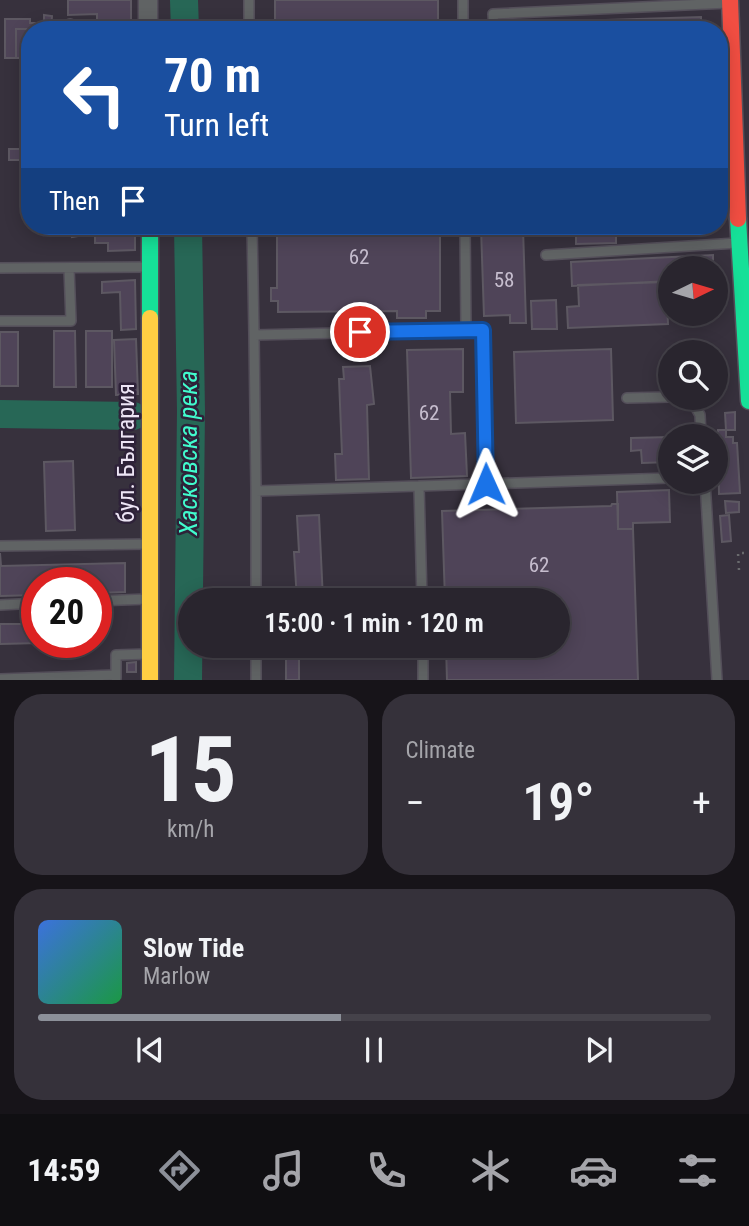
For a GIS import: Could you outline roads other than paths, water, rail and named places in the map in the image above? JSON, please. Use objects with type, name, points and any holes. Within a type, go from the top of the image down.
[{"type":"street","points":[[148,0],[148,21]]},
{"type":"street","points":[[730,2],[739,243],[749,401]]},
{"type":"street","name":"бул. България","points":[[150,235],[150,680]]},
{"type":"lane","points":[[249,0],[250,21]]},
{"type":"lane","points":[[463,0],[463,21]]},
{"type":"lane","points":[[493,21],[493,15],[730,2]]},
{"type":"lane","points":[[252,235],[256,588]]},
{"type":"lane","points":[[465,235],[466,330]]},
{"type":"lane","points":[[546,256],[739,243]]},
{"type":"lane","points":[[0,268],[151,267]]},
{"type":"lane","points":[[0,321],[71,321],[69,268]]},
{"type":"lane","points":[[254,335],[483,330],[486,484]]},
{"type":"lane","points":[[627,398],[658,397]]},
{"type":"lane","points":[[256,491],[658,478]]},
{"type":"lane","points":[[419,486],[422,588]]},
{"type":"lane","points":[[706,494],[718,680]]},
{"type":"lane","points":[[0,546],[150,544]]},
{"type":"lane","points":[[112,600],[150,599]]},
{"type":"lane","points":[[0,605],[21,604]]},
{"type":"lane","points":[[0,680],[116,677],[116,655],[150,654]]},
{"type":"lane","points":[[256,658],[256,680]]},
{"type":"lane","points":[[423,658],[424,680]]},
{"type":"waterway","name":"Хасковска река","points":[[184,0],[185,21]]},
{"type":"waterway","name":"Хасковска река","points":[[188,235],[191,411],[188,680]]},
{"type":"waterway","points":[[0,414],[133,416]]}]
